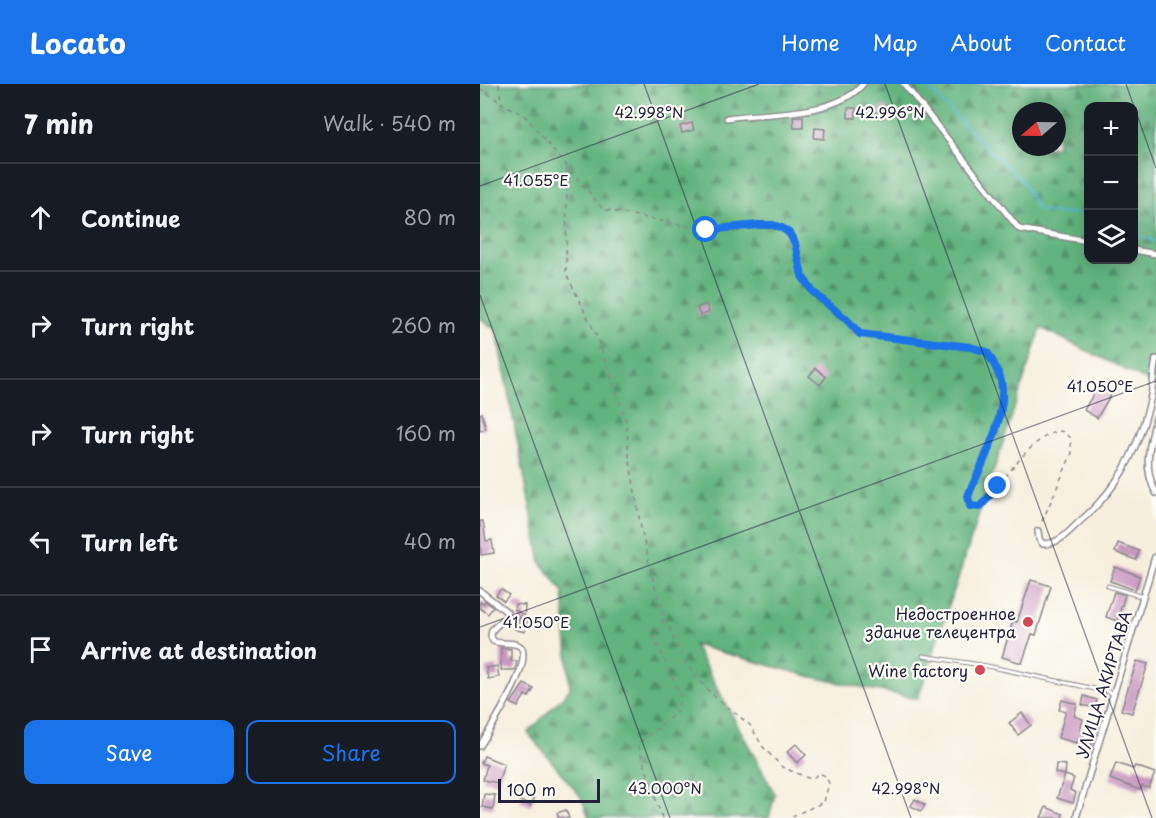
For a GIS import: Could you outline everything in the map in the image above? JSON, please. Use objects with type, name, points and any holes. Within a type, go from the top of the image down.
[{"type":"street","points":[[727,118],[826,106],[847,98],[863,84]]},
{"type":"street","points":[[904,84],[1019,229],[1084,241]]},
{"type":"street","points":[[1138,251],[1156,254]]},
{"type":"street","points":[[1038,531],[1039,539],[1043,544],[1058,541],[1098,507],[1112,489],[1134,452],[1150,404],[1156,359]]},
{"type":"street","points":[[1156,418],[1147,456],[1149,477],[1156,493]]},
{"type":"street","name":"УЛИЦА АКИРТАВА","points":[[1076,818],[1155,557]]},
{"type":"street","points":[[480,591],[507,612],[505,620],[492,630],[491,636],[494,641],[516,644],[522,652],[520,672],[515,687],[480,746]]},
{"type":"lane","points":[[1108,586],[1143,597]]},
{"type":"lane","points":[[923,657],[987,666],[1114,693]]},
{"type":"path","points":[[499,84],[501,103]]},
{"type":"path","points":[[480,88],[501,103],[524,115],[603,210],[706,230],[759,225],[773,225],[782,228],[789,233],[795,243],[802,276],[813,292],[846,319],[860,334],[970,347],[987,352],[999,373],[1001,411],[968,496],[968,502],[972,507],[980,507],[1025,454],[1047,435],[1062,431],[1070,437],[1072,453],[1038,531]]},
{"type":"path","points":[[567,166],[566,273],[597,338],[626,420],[629,456],[640,523],[664,617],[682,657],[695,676],[714,696],[750,725],[763,747],[782,767],[808,778],[813,778],[819,773],[825,776],[829,783],[824,802],[788,818]]},
{"type":"path","points":[[662,818],[638,744],[678,711],[680,694],[654,638],[664,617]]},
{"type":"green space","points":[[480,84],[1156,84],[1156,385],[1041,328],[918,699],[812,677],[694,645],[775,794],[769,818],[589,818],[581,797],[528,733],[570,689],[563,591],[541,563],[496,330],[480,318]]},
{"type":"building","points":[[885,105],[890,111],[882,118],[877,112]]},
{"type":"building","points":[[848,108],[856,108],[856,118],[848,118]]},
{"type":"building","points":[[803,116],[803,128],[794,128],[793,117]]},
{"type":"building","points":[[692,123],[694,130],[682,133],[680,126]]},
{"type":"building","points":[[815,128],[825,129],[824,139],[814,138]]},
{"type":"building","points":[[706,304],[709,312],[700,316],[697,308]]},
{"type":"building","points":[[816,368],[826,377],[820,385],[809,376]]},
{"type":"building","points":[[1098,386],[1111,394],[1097,418],[1084,410]]},
{"type":"building","points":[[482,413],[486,429],[480,431],[480,414]]},
{"type":"building","points":[[480,521],[483,521],[486,541],[492,540],[494,553],[481,555]]},
{"type":"building","points":[[1118,543],[1139,551],[1136,560],[1115,552]]},
{"type":"building","points":[[1115,567],[1140,576],[1135,590],[1110,581]]},
{"type":"building","name":"Недостроенное здание телецентра","points":[[1031,580],[1051,586],[1036,635],[1032,634],[1022,663],[1002,657],[1013,621],[1017,622]]},
{"type":"building","points":[[501,589],[509,595],[504,601],[496,595]]},
{"type":"building","points":[[1114,592],[1125,595],[1117,621],[1106,617]]},
{"type":"building","points":[[485,601],[493,607],[488,614],[480,608],[480,602],[483,604]]},
{"type":"building","points":[[515,604],[525,605],[524,621],[527,621],[525,632],[514,629],[522,614],[514,609]]},
{"type":"building","points":[[501,648],[511,649],[511,661],[517,661],[515,670],[501,670]]},
{"type":"building","points":[[1137,661],[1148,664],[1132,713],[1121,710]]},
{"type":"building","points":[[497,666],[499,677],[488,679],[486,668]]},
{"type":"building","points":[[524,684],[534,689],[529,697],[525,695],[518,707],[511,703]]},
{"type":"building","points":[[1084,696],[1097,700],[1095,708],[1082,705]]},
{"type":"building","points":[[1062,700],[1077,704],[1074,716],[1083,719],[1080,730],[1095,735],[1092,744],[1058,738],[1066,711],[1059,710]]},
{"type":"building","points":[[1022,713],[1031,725],[1018,735],[1009,723]]},
{"type":"building","points":[[796,744],[806,755],[797,763],[787,752]]},
{"type":"building","points":[[484,756],[504,764],[498,783],[483,780],[487,765],[481,763]]},
{"type":"building","points":[[1116,763],[1133,769],[1135,766],[1155,773],[1149,788],[1142,786],[1140,790],[1110,779]]},
{"type":"building","points":[[1056,764],[1066,765],[1065,775],[1055,773]]},
{"type":"building","points":[[1065,775],[1074,778],[1070,790],[1076,793],[1073,803],[1057,798]]},
{"type":"building","points":[[484,794],[495,795],[493,809],[482,807]]},
{"type":"building","points":[[524,794],[534,799],[530,806],[520,801]]},
{"type":"building","points":[[915,799],[925,805],[921,811],[911,806]]},
{"type":"building","points":[[1046,807],[1063,814],[1062,818],[1041,818]]},
{"type":"building","points":[[566,810],[569,818],[559,818],[557,813]]},
{"type":"waterway","points":[[925,84],[1024,183],[1037,209],[1059,214],[1084,214]]},
{"type":"waterway","points":[[1138,235],[1156,241]]},
{"type":"place","name":"Недостроенное здание телецентра","points":[[1028,622]]},
{"type":"place","name":"Wine factory","points":[[980,670]]},
{"type":"route","points":[[706,230],[759,225],[773,225],[782,228],[789,233],[795,243],[802,276],[813,292],[846,319],[860,334],[970,347],[987,352],[999,373],[1001,411],[968,496],[970,506],[980,507],[998,486]]}]
